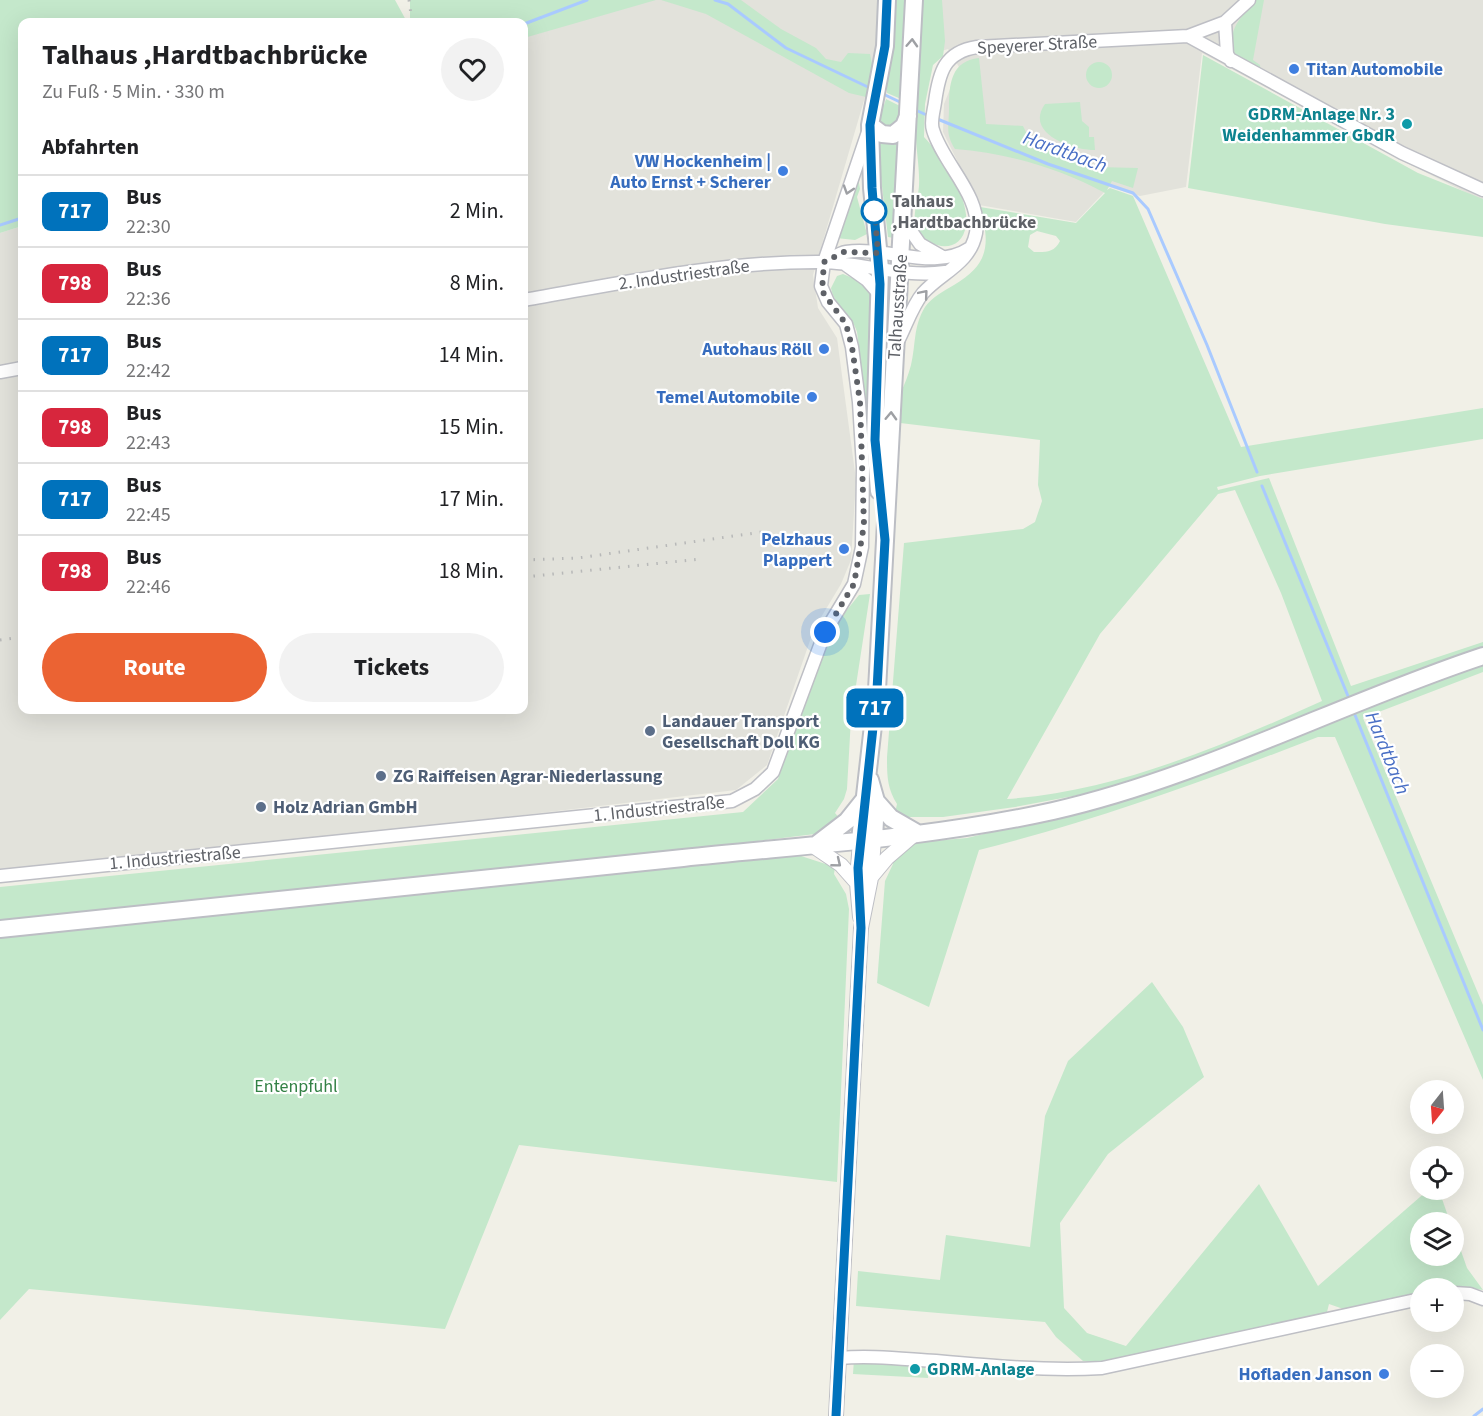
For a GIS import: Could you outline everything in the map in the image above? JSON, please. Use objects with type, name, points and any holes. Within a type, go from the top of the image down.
[{"type":"main road","name":"Talhausstraße","points":[[885,540],[875,440],[880,295],[870,125],[886,39],[887,0]]},
{"type":"main road","name":"Talhausstraße","points":[[885,540],[904,221],[914,0]]},
{"type":"main road","points":[[870,125],[882,134],[893,135],[904,126],[908,115]]},
{"type":"main road","points":[[867,839],[870,800],[868,772],[877,690],[885,540]]},
{"type":"main road","points":[[0,929],[813,846],[956,830],[1005,821],[1099,799],[1179,773],[1483,656]]},
{"type":"main road","points":[[870,800],[891,818],[917,833]]},
{"type":"main road","points":[[813,846],[848,821],[870,800]]},
{"type":"street","name":"Speyerer Straße","points":[[971,248],[976,231],[976,214],[932,125],[941,70],[950,58],[966,49],[1188,36],[1225,22],[1249,0]]},
{"type":"street","points":[[1225,22],[1227,54],[1231,61]]},
{"type":"street","points":[[1188,36],[1421,162],[1483,190]]},
{"type":"street","name":"1. Industriestraße","points":[[0,876],[732,801],[755,789],[773,772],[825,632],[854,584],[862,547],[863,467],[854,358],[846,324],[822,291],[824,262],[870,125]]},
{"type":"street","points":[[904,221],[920,244],[945,258]]},
{"type":"street","points":[[901,263],[945,258],[961,254],[971,248]]},
{"type":"street","points":[[895,345],[918,300],[946,272],[964,260],[971,248]]},
{"type":"street","points":[[824,262],[844,252],[879,261],[946,272]]},
{"type":"street","name":"2. Industriestraße","points":[[528,299],[716,267],[879,261]]},
{"type":"street","points":[[845,264],[867,280],[880,295]]},
{"type":"street","points":[[0,372],[18,369]]},
{"type":"street","points":[[871,878],[887,858],[917,833]]},
{"type":"street","points":[[861,928],[871,878],[867,839]]},
{"type":"street","points":[[836,1416],[861,928],[857,883],[867,839]]},
{"type":"street","points":[[813,846],[841,865],[857,883]]},
{"type":"street","points":[[1464,1294],[1483,1299]]},
{"type":"street","points":[[839,1358],[863,1356],[1068,1370],[1102,1368],[1410,1301]]},
{"type":"shaded area","points":[[590,0],[1483,0],[1483,201],[1401,160],[1202,53],[1186,187],[1140,196],[1109,187],[1076,222],[979,205],[943,132],[944,104],[959,67],[948,49],[872,73],[813,275],[818,308],[837,338],[856,480],[851,560],[841,584],[814,629],[767,765],[736,790],[0,876],[0,233],[18,227],[18,714],[528,714],[528,23]]},
{"type":"green space","points":[[0,0],[395,0],[405,18],[18,18],[18,227],[0,233]]},
{"type":"green space","points":[[410,0],[656,0],[528,37],[528,18],[410,18]]},
{"type":"green space","points":[[661,0],[741,0],[781,29],[816,48],[826,59],[841,62],[848,53],[870,54],[873,69],[866,97],[849,93],[706,14]]},
{"type":"green space","points":[[892,0],[908,0],[901,99],[887,93],[884,87]]},
{"type":"green space","points":[[921,0],[942,0],[945,41],[943,56],[933,65],[925,104],[924,137],[939,155],[953,178],[964,203],[966,214],[963,235],[952,245],[945,246],[930,242],[915,226],[919,186],[916,134]]},
{"type":"green space","points":[[1256,0],[1264,0],[1253,60],[1260,65],[1261,71],[1235,54],[1232,38],[1236,24]]},
{"type":"green space","points":[[1203,55],[1418,173],[1483,199],[1483,237],[1385,224],[1188,188]]},
{"type":"green space","points":[[979,58],[986,124],[1023,126],[1028,136],[1097,167],[1138,168],[1133,188],[1112,181],[1107,190],[1110,188],[1133,196],[1241,447],[1483,408],[1483,439],[1260,476],[1217,487],[1218,490],[1269,478],[1351,686],[1483,642],[1483,651],[1155,776],[1084,794],[1015,807],[943,817],[908,817],[895,813],[897,804],[888,782],[887,757],[904,543],[1023,529],[1035,522],[1042,501],[1038,485],[1040,440],[892,422],[911,365],[918,322],[931,300],[966,277],[981,261],[986,242],[980,207],[1076,223],[1105,193],[1069,176],[1032,163],[994,154],[955,149],[948,130],[951,82],[957,69],[970,60]],"holes":[[[1037,231],[1056,236],[1060,241],[1058,245],[1046,252],[1034,252],[1028,247],[1030,235]],[[1235,490],[1281,593],[1322,701],[1247,734],[1128,777],[1048,795],[1007,799],[1100,634],[1218,494]]]},
{"type":"green space","points":[[1099,62],[1108,66],[1112,75],[1108,84],[1099,88],[1090,84],[1086,75],[1090,66]]},
{"type":"green space","points":[[886,99],[900,106],[900,116],[894,131],[879,124],[881,105],[884,105]]},
{"type":"green space","points":[[1080,102],[1082,121],[1089,127],[1089,137],[1094,137],[1095,150],[1075,147],[1054,138],[1041,123],[1040,114],[1045,104]]},
{"type":"green space","points":[[899,140],[894,238],[888,237],[878,153],[880,141],[894,143]]},
{"type":"green space","points":[[858,177],[860,189],[857,197],[867,234],[855,240],[836,238]]},
{"type":"green space","points":[[843,274],[862,282],[871,293],[874,469],[857,332],[836,300],[831,288],[837,276]]},
{"type":"green space","name":"Entenpfuhl","points":[[870,594],[851,718],[847,789],[835,813],[841,820],[815,834],[694,849],[696,864],[801,856],[835,867],[834,874],[846,894],[849,909],[837,1182],[519,1145],[445,1329],[29,1289],[0,1320],[0,887],[743,812],[778,779],[829,632],[859,595]]},
{"type":"green space","points":[[1483,662],[1483,672],[1363,718],[1483,1005],[1483,1080],[1335,737],[1318,737],[1150,799],[1066,826],[979,850],[929,1007],[877,983],[885,881],[893,864],[891,858],[911,845],[967,838],[1113,803],[1232,762],[1328,721]]},
{"type":"green space","points":[[1152,982],[1183,1027],[1204,1077],[1108,1154],[1060,1223],[1064,1308],[1087,1333],[1126,1346],[1259,1184],[1318,1286],[1417,1200],[1442,1200],[1447,1212],[1410,1212],[1410,1266],[1464,1266],[1464,1259],[1467,1268],[1483,1290],[1464,1287],[1464,1278],[1410,1278],[1410,1297],[1349,1311],[1329,1304],[1326,1316],[1103,1363],[1083,1361],[1056,1337],[1045,1322],[856,1306],[858,1271],[940,1280],[946,1235],[1030,1247],[1045,1116],[1068,1061]]},
{"type":"green space","points":[[854,1359],[929,1364],[928,1378],[853,1374]]},
{"type":"waterway","name":"Hardtbach","points":[[528,22],[587,0]]},
{"type":"waterway","name":"Hardtbach","points":[[715,0],[728,4],[786,48],[872,89]]},
{"type":"waterway","name":"Hardtbach","points":[[881,93],[902,103]]},
{"type":"waterway","name":"Hardtbach","points":[[913,109],[929,116]]},
{"type":"waterway","name":"Hardtbach","points":[[935,118],[1048,164],[1133,193],[1148,209],[1207,345],[1257,472]]},
{"type":"waterway","name":"Hardtbach","points":[[0,225],[18,219]]},
{"type":"waterway","name":"Hardtbach","points":[[1262,486],[1350,701]]},
{"type":"waterway","name":"Hardtbach","points":[[1353,710],[1483,1030]]},
{"type":"waterway","points":[[1474,1416],[1483,1409]]},
{"type":"railway","points":[[409,0],[411,18]]},
{"type":"railway","points":[[528,560],[578,558],[769,531]]},
{"type":"railway","points":[[528,577],[701,559]]},
{"type":"railway","points":[[0,640],[18,638]]},
{"type":"bus line","name":"717","points":[[836,1416],[861,928],[857,883],[877,690],[885,540],[875,440],[880,268],[872,188],[870,125],[885,46],[887,0]]},
{"type":"place","name":"Titan Automobile","points":[[1294,69]]},
{"type":"place","name":"GDRM-Anlage Nr. 3 Weidenhammer GbdR","points":[[1407,124]]},
{"type":"place","name":"VW Hockenheim | Auto Ernst + Scherer","points":[[783,171]]},
{"type":"place","name":"Talhaus ,Hardtbachbrücke","points":[[874,211]]},
{"type":"place","name":"Autohaus Röll","points":[[824,349]]},
{"type":"place","name":"Temel Automobile","points":[[812,397]]},
{"type":"place","name":"Pelzhaus Plappert","points":[[844,549]]},
{"type":"place","name":"Landauer Transport Gesellschaft Doll KG","points":[[650,731]]},
{"type":"place","name":"ZG Raiffeisen Agrar-Niederlassung","points":[[381,776]]},
{"type":"place","name":"Holz Adrian GmbH","points":[[261,807]]},
{"type":"place","name":"GDRM-Anlage","points":[[915,1369]]},
{"type":"place","name":"Hofladen Janson","points":[[1384,1374]]},
{"type":"route","points":[[825,632],[854,584],[864,525],[860,402],[852,347],[846,324],[828,302],[821,286],[824,262],[844,252],[878,253],[874,205],[874,211]]}]
